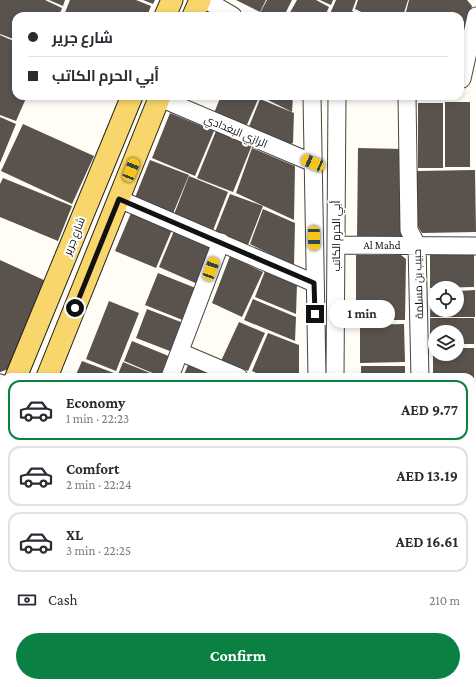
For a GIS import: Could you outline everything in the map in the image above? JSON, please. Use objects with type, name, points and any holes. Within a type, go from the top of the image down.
[{"type":"main road","points":[[167,12],[172,0]]},
{"type":"main road","points":[[195,12],[200,0]]},
{"type":"main road","name":"شارع جرير","points":[[18,373],[130,100]]},
{"type":"main road","points":[[49,373],[159,100]]},
{"type":"street","points":[[206,0],[226,12]]},
{"type":"street","points":[[466,79],[476,16]]},
{"type":"street","name":"الرازي البغدادي","points":[[167,100],[313,163]]},
{"type":"street","name":"أبي الحرم الكاتب","points":[[312,100],[316,373]]},
{"type":"street","name":"أبي الحرم الكاتب","points":[[335,373],[337,100]]},
{"type":"street","name":"حبيب بن مسلمة","points":[[407,100],[409,230],[417,245],[420,373]]},
{"type":"street","points":[[119,199],[314,283]]},
{"type":"street","points":[[172,373],[221,242]]},
{"type":"street","name":"Al Mahd","points":[[336,245],[476,246]]},
{"type":"street","points":[[180,352],[230,373]]},
{"type":"building","points":[[0,0],[45,0],[62,8],[60,12],[12,12],[12,38],[0,34]]},
{"type":"building","points":[[49,0],[65,0],[63,6]]},
{"type":"building","points":[[70,0],[136,0],[151,6],[149,12],[65,12]]},
{"type":"building","points":[[143,0],[155,0],[153,4]]},
{"type":"building","points":[[236,0],[266,0],[260,12]]},
{"type":"building","points":[[267,0],[292,0],[286,12],[261,12]]},
{"type":"building","points":[[297,0],[316,0],[329,7],[327,12],[290,12]]},
{"type":"building","points":[[320,0],[333,0],[331,5]]},
{"type":"building","points":[[336,0],[356,0],[352,11],[354,12],[331,12]]},
{"type":"building","points":[[358,0],[408,0],[404,12],[361,12],[355,9]]},
{"type":"building","points":[[409,0],[467,0],[472,6],[466,32],[464,32],[464,12],[406,12]]},
{"type":"building","points":[[0,35],[12,40],[12,100],[25,100],[16,121],[0,115]]},
{"type":"building","points":[[219,100],[258,100],[246,127],[214,113]]},
{"type":"building","points":[[260,100],[294,113],[293,143],[285,146],[248,129]]},
{"type":"building","points":[[268,100],[293,100],[292,112]]},
{"type":"building","points":[[445,102],[470,102],[470,167],[445,167]]},
{"type":"building","points":[[418,103],[443,103],[443,168],[418,168]]},
{"type":"building","points":[[170,113],[214,131],[195,176],[152,158]]},
{"type":"building","points":[[0,117],[16,124],[0,163]]},
{"type":"building","points":[[23,124],[94,156],[72,204],[1,171]]},
{"type":"building","points":[[216,131],[252,145],[233,192],[197,178]]},
{"type":"building","points":[[252,148],[295,166],[294,220],[236,193]]},
{"type":"building","points":[[358,148],[403,149],[402,238],[357,237]]},
{"type":"building","points":[[150,160],[189,175],[172,216],[134,200]]},
{"type":"building","points":[[475,170],[476,232],[422,233],[417,225],[417,171]]},
{"type":"building","points":[[189,176],[228,192],[212,233],[173,217]]},
{"type":"building","points":[[3,178],[72,206],[58,241],[0,217],[0,184]]},
{"type":"building","points":[[230,194],[263,206],[248,245],[215,232]]},
{"type":"building","points":[[263,209],[295,223],[294,266],[250,244]]},
{"type":"building","points":[[131,213],[172,230],[156,268],[115,251]]},
{"type":"building","points":[[174,231],[215,249],[200,285],[159,267]]},
{"type":"building","points":[[437,250],[474,250],[474,287],[464,287],[464,281],[430,281],[430,254]]},
{"type":"building","points":[[356,255],[401,255],[406,259],[405,320],[356,320]]},
{"type":"building","points":[[230,256],[263,272],[242,317],[212,303]]},
{"type":"building","points":[[0,260],[46,281],[9,369],[0,372]]},
{"type":"building","points":[[265,271],[297,284],[296,314],[255,297]]},
{"type":"building","points":[[158,273],[198,289],[185,321],[145,305]]},
{"type":"building","points":[[475,290],[475,317],[464,317],[464,291]]},
{"type":"building","points":[[253,299],[296,317],[295,341],[244,320]]},
{"type":"building","points":[[109,301],[139,313],[116,371],[86,359]]},
{"type":"building","points":[[147,309],[186,324],[175,353],[136,338]]},
{"type":"building","points":[[430,318],[474,318],[474,344],[464,344],[464,325],[430,325]]},
{"type":"building","points":[[239,322],[265,333],[248,371],[221,361]]},
{"type":"building","points":[[404,324],[405,362],[360,363],[360,325]]},
{"type":"building","points":[[268,333],[299,345],[299,373],[256,373],[252,371]]},
{"type":"building","points":[[132,341],[171,357],[164,373],[152,373],[124,361]]},
{"type":"building","points":[[464,348],[474,348],[474,373],[433,373],[433,361],[464,361]]},
{"type":"building","points":[[82,361],[114,373],[77,373]]},
{"type":"building","points":[[123,362],[150,373],[119,373]]},
{"type":"building","points":[[188,365],[208,373],[185,373]]},
{"type":"building","points":[[361,366],[405,366],[405,373],[361,373]]},
{"type":"route","points":[[75,308],[119,199],[314,283],[315,314]]}]
